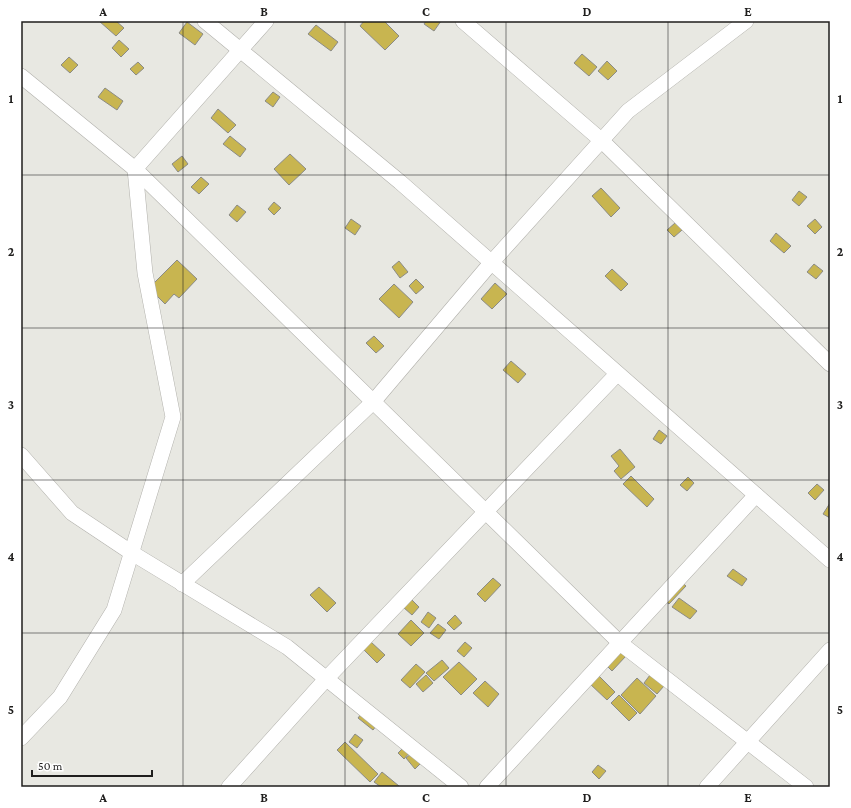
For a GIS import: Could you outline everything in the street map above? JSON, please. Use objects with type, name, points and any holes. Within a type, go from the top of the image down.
[{"type":"street","points":[[205,21],[400,182],[830,560]]},
{"type":"street","points":[[21,738],[60,697],[114,610],[173,417],[144,273],[135,169],[266,21]]},
{"type":"street","points":[[463,21],[601,140],[830,364]]},
{"type":"street","points":[[182,584],[373,402],[491,263],[628,111],[746,21]]},
{"type":"street","points":[[21,76],[135,169],[620,643],[806,787]]},
{"type":"street","points":[[229,787],[326,679],[617,374]]},
{"type":"street","points":[[21,455],[72,513],[132,553],[287,647],[461,787]]},
{"type":"street","points":[[487,787],[756,496]]},
{"type":"street","points":[[707,787],[830,650]]},
{"type":"building","points":[[99,21],[116,21],[124,28],[116,36]]},
{"type":"building","points":[[364,21],[384,21],[399,36],[385,50],[360,26]]},
{"type":"building","points":[[426,21],[441,21],[434,31],[424,24]]},
{"type":"building","points":[[187,22],[203,34],[195,45],[179,33]]},
{"type":"building","points":[[316,25],[338,42],[331,51],[308,34]]},
{"type":"building","points":[[119,40],[129,49],[121,57],[112,48]]},
{"type":"building","points":[[582,54],[597,67],[589,76],[574,63]]},
{"type":"building","points":[[69,57],[78,65],[70,73],[61,65]]},
{"type":"building","points":[[607,61],[617,71],[608,80],[598,71]]},
{"type":"building","points":[[138,62],[144,68],[136,75],[130,69]]},
{"type":"building","points":[[105,88],[123,101],[117,110],[98,97]]},
{"type":"building","points":[[273,92],[280,97],[273,107],[265,101]]},
{"type":"building","points":[[218,109],[236,125],[228,133],[211,118]]},
{"type":"building","points":[[230,136],[246,149],[240,157],[223,144]]},
{"type":"building","points":[[290,154],[306,169],[289,185],[274,169]]},
{"type":"building","points":[[182,156],[188,164],[178,172],[172,164]]},
{"type":"building","points":[[201,177],[209,184],[199,194],[191,187]]},
{"type":"building","points":[[601,188],[620,208],[611,217],[592,196]]},
{"type":"building","points":[[799,191],[807,197],[799,206],[792,200]]},
{"type":"building","points":[[274,202],[281,208],[274,215],[268,209]]},
{"type":"building","points":[[237,205],[246,212],[237,222],[229,215]]},
{"type":"building","points":[[351,219],[361,226],[355,235],[345,228]]},
{"type":"building","points":[[815,219],[822,227],[815,234],[807,226]]},
{"type":"building","points":[[675,223],[682,230],[674,237],[667,230]]},
{"type":"building","points":[[776,233],[791,246],[784,253],[770,241]]},
{"type":"building","points":[[177,260],[197,279],[179,298],[174,294],[165,304],[149,288]]},
{"type":"building","points":[[399,261],[408,272],[400,278],[392,267]]},
{"type":"building","points":[[814,264],[823,271],[816,279],[807,272]]},
{"type":"building","points":[[612,269],[628,284],[621,291],[605,276]]},
{"type":"building","points":[[416,279],[424,287],[416,294],[409,286]]},
{"type":"building","points":[[495,283],[507,294],[492,309],[481,299]]},
{"type":"building","points":[[394,284],[413,302],[399,318],[379,299]]},
{"type":"building","points":[[374,336],[384,346],[376,353],[366,343]]},
{"type":"building","points":[[511,361],[526,374],[518,383],[503,370]]},
{"type":"building","points":[[659,430],[667,436],[661,444],[653,439]]},
{"type":"building","points":[[620,449],[635,467],[621,479],[614,471],[619,466],[611,456]]},
{"type":"building","points":[[631,476],[654,499],[647,507],[623,484]]},
{"type":"building","points":[[688,477],[694,483],[687,491],[680,485]]},
{"type":"building","points":[[817,484],[824,490],[815,500],[808,493]]},
{"type":"building","points":[[830,503],[830,518],[823,514]]},
{"type":"building","points":[[733,569],[747,579],[742,586],[727,576]]},
{"type":"building","points":[[493,578],[501,585],[485,602],[477,594]]},
{"type":"building","points":[[680,581],[686,586],[669,604],[663,599]]},
{"type":"building","points":[[319,587],[336,603],[327,612],[310,595]]},
{"type":"building","points":[[679,598],[697,611],[690,619],[672,607]]},
{"type":"building","points":[[411,599],[419,607],[412,615],[403,607]]},
{"type":"building","points":[[428,612],[436,618],[429,628],[421,622]]},
{"type":"building","points":[[455,615],[462,623],[454,630],[447,623]]},
{"type":"building","points":[[411,620],[424,633],[411,646],[398,634]]},
{"type":"building","points":[[438,624],[446,630],[439,639],[430,633]]},
{"type":"building","points":[[371,642],[385,655],[377,663],[363,649]]},
{"type":"building","points":[[465,642],[472,648],[464,657],[457,651]]},
{"type":"building","points":[[618,648],[626,656],[612,671],[604,663]]},
{"type":"building","points":[[442,660],[449,668],[434,681],[426,673]]},
{"type":"building","points":[[459,662],[477,679],[461,695],[443,677]]},
{"type":"building","points":[[416,664],[425,672],[410,688],[401,680]]},
{"type":"building","points":[[426,675],[433,683],[423,692],[416,684]]},
{"type":"building","points":[[598,675],[615,692],[607,700],[589,683]]},
{"type":"building","points":[[650,675],[664,686],[657,694],[644,683]]},
{"type":"building","points":[[637,678],[656,696],[640,714],[621,695]]},
{"type":"building","points":[[485,681],[499,694],[488,707],[473,693]]},
{"type":"building","points":[[619,695],[637,713],[629,721],[611,703]]},
{"type":"building","points":[[364,710],[379,722],[373,730],[358,718]]},
{"type":"building","points":[[355,734],[363,740],[357,748],[349,742]]},
{"type":"building","points":[[345,742],[378,774],[370,782],[337,750]]},
{"type":"building","points":[[405,746],[411,751],[404,759],[398,753]]},
{"type":"building","points":[[413,752],[422,762],[415,769],[406,758]]},
{"type":"building","points":[[598,765],[606,771],[599,779],[592,772]]},
{"type":"building","points":[[382,772],[399,787],[381,787],[374,782]]}]
